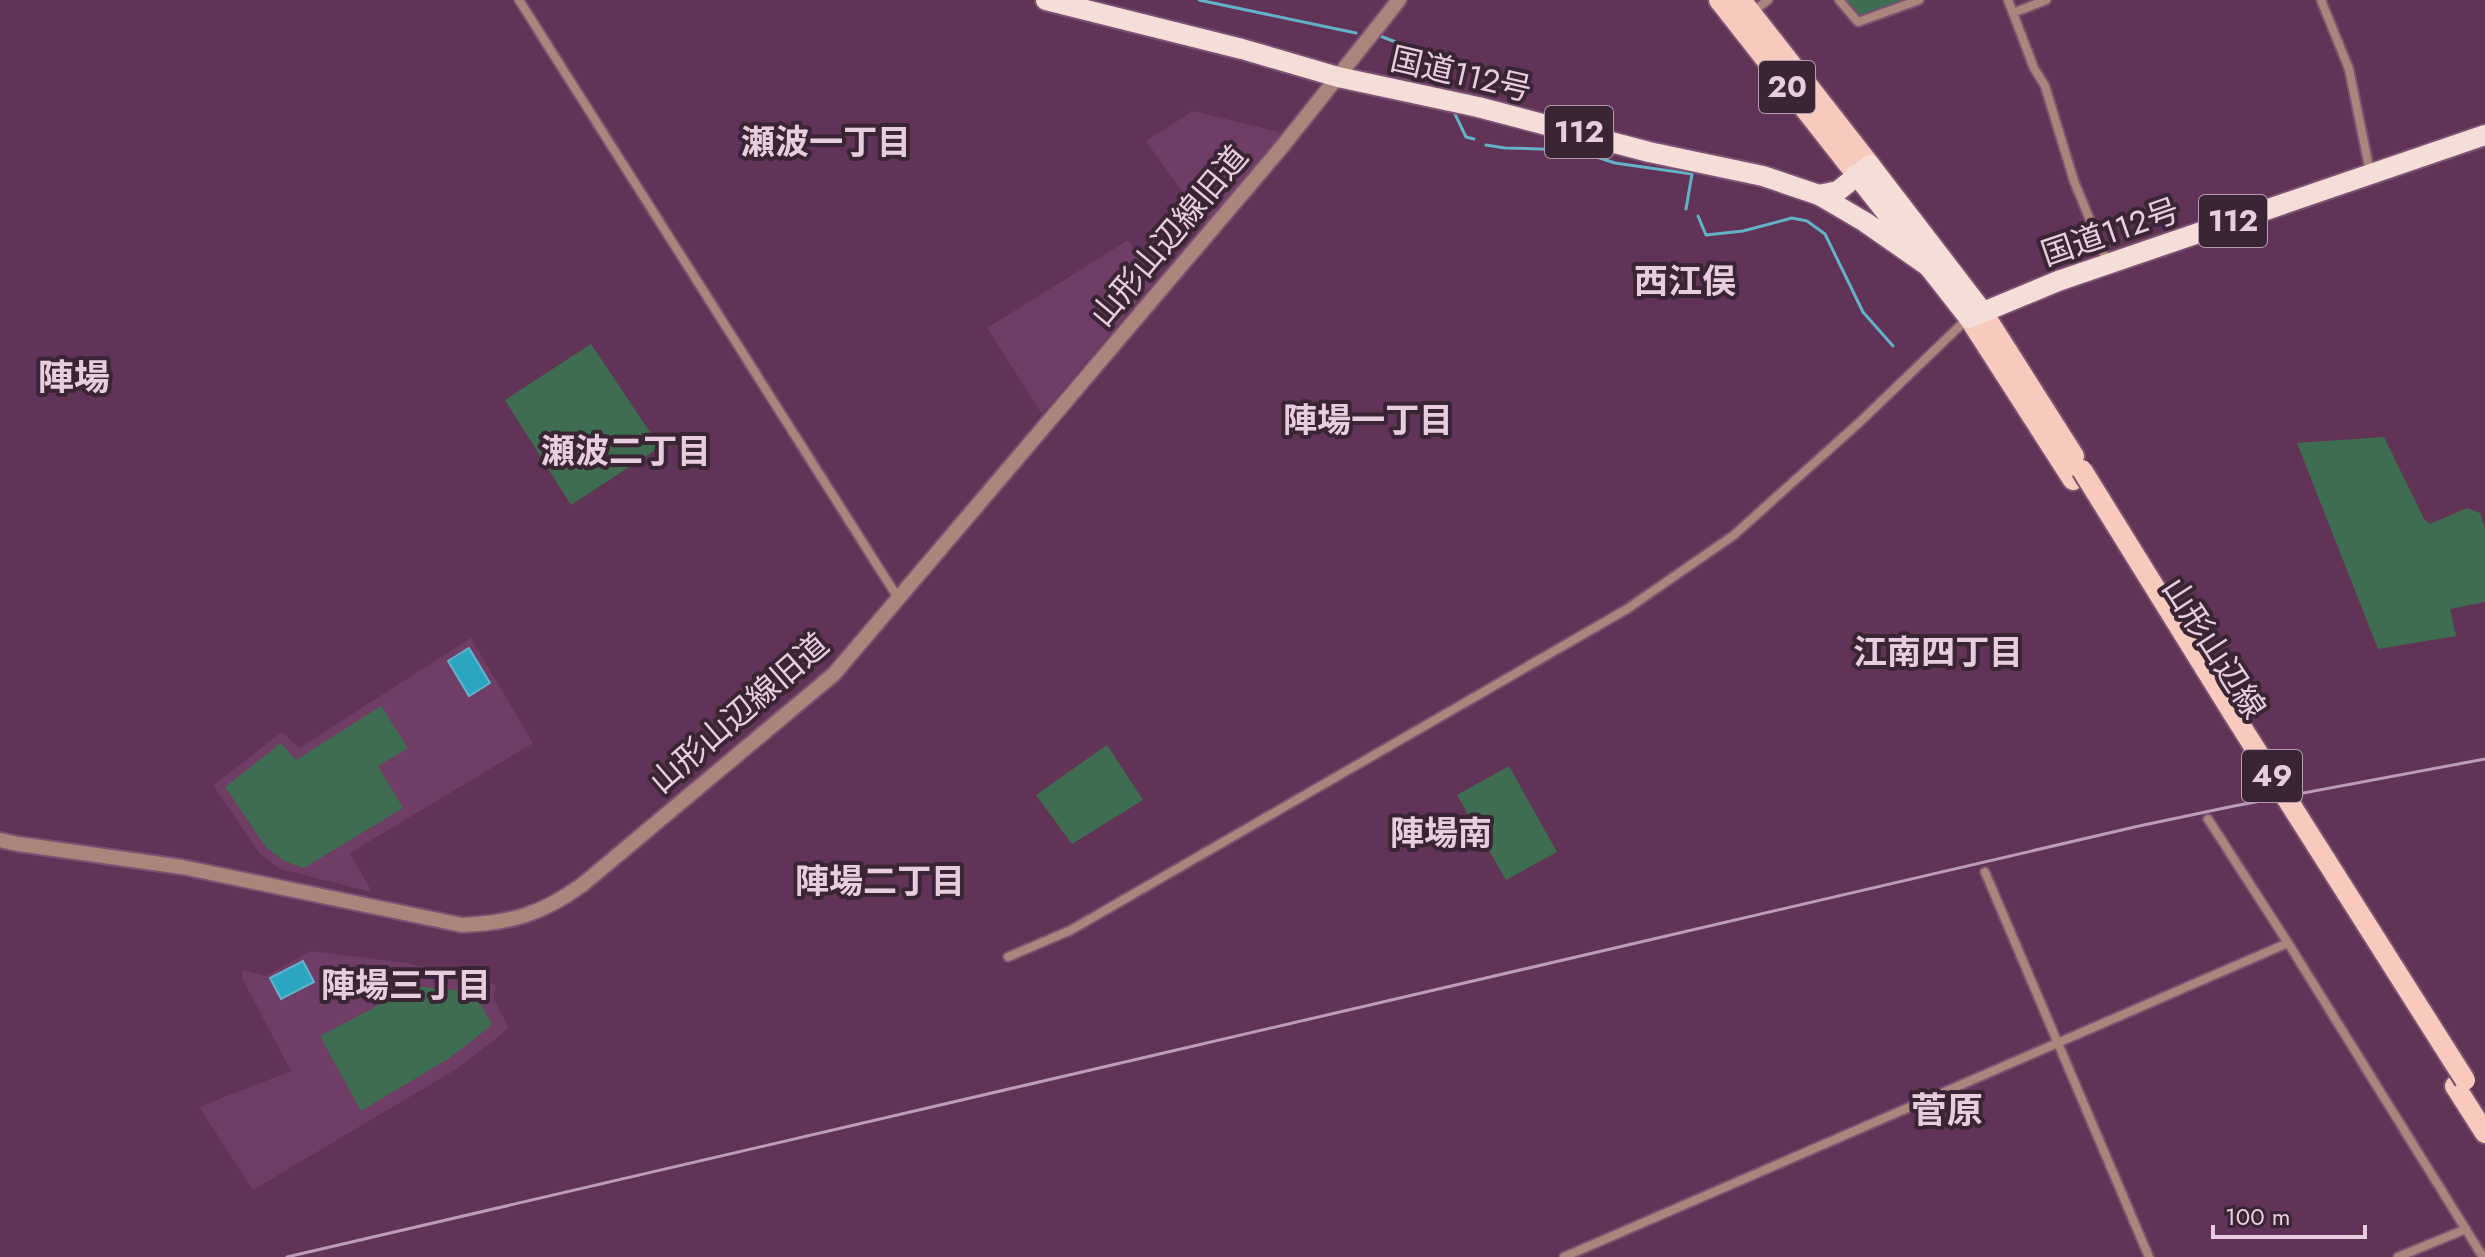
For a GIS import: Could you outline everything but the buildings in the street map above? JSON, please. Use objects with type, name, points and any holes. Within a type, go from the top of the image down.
[{"type":"highway","name":"国道112号","points":[[1046,0],[1242,49],[1338,77],[1478,107],[1649,152],[1763,176],[1819,195],[1865,222],[1928,266]]},
{"type":"highway","name":"国道112号","points":[[1975,314],[2108,264],[2485,135]]},
{"type":"highway","points":[[1819,195],[1838,191],[1863,169]]},
{"type":"highway","points":[[1863,169],[1928,266],[1975,314]]},
{"type":"highway","points":[[1863,169],[1975,314]]},
{"type":"main road","name":"20","points":[[1719,0],[1863,169]]},
{"type":"main road","name":"20","points":[[1753,4],[1863,169]]},
{"type":"main road","name":"山形山辺線","points":[[1975,314],[2460,1083],[2485,1133]]},
{"type":"main road","name":"山形山辺線","points":[[2460,1083],[2485,1113]]},
{"type":"street","points":[[519,0],[898,598]]},
{"type":"street","name":"山形山辺線旧道","points":[[0,840],[182,867],[462,925],[494,924],[521,918],[557,903],[834,674],[1184,262],[1399,0]]},
{"type":"street","points":[[1839,0],[1858,22],[1919,0]]},
{"type":"street","points":[[2008,0],[2034,68],[2045,86],[2074,181],[2108,264]]},
{"type":"street","points":[[2013,13],[2046,0]]},
{"type":"street","points":[[2321,0],[2349,69],[2371,173]]},
{"type":"street","points":[[1008,957],[1071,930],[1627,609],[1734,535],[1975,314]]},
{"type":"street","points":[[2208,819],[2483,1257]]},
{"type":"street","points":[[1985,872],[2149,1257]]},
{"type":"street","points":[[1564,1257],[2288,943]]},
{"type":"street","points":[[2398,1257],[2466,1229]]},
{"type":"shaded area","points":[[1193,111],[1283,133],[1206,225],[1146,141]]},
{"type":"shaded area","points":[[1128,240],[1155,281],[1042,414],[987,328]]},
{"type":"shaded area","points":[[471,638],[533,743],[350,853],[372,892],[280,869],[260,854],[213,785],[282,732],[299,748]]},
{"type":"shaded area","points":[[310,951],[407,963],[491,983],[496,986],[493,998],[509,1028],[458,1068],[253,1190],[199,1107],[291,1071],[242,978],[242,970],[266,976]]},
{"type":"green space","points":[[1839,0],[1919,0],[1858,22]]},
{"type":"green space","points":[[591,344],[660,447],[571,505],[505,400]]},
{"type":"green space","points":[[2384,437],[2424,519],[2430,524],[2467,508],[2480,513],[2485,529],[2485,602],[2450,609],[2456,636],[2378,649],[2297,443]]},
{"type":"green space","points":[[381,706],[408,748],[378,766],[403,808],[304,868],[284,861],[266,847],[225,787],[281,743],[296,760]]},
{"type":"green space","points":[[1107,745],[1143,800],[1072,844],[1036,795]]},
{"type":"green space","points":[[1509,766],[1557,852],[1506,880],[1457,795]]},
{"type":"green space","points":[[415,986],[474,992],[492,1025],[448,1059],[361,1111],[320,1036]]},
{"type":"water","points":[[469,648],[490,683],[469,696],[448,661]]},
{"type":"water","points":[[303,961],[314,982],[281,999],[270,978]]},
{"type":"waterway","points":[[1199,0],[1356,33]]},
{"type":"waterway","points":[[1380,36],[1430,55],[1439,63]]},
{"type":"waterway","points":[[1455,114],[1466,137],[1474,139]]},
{"type":"waterway","points":[[1486,145],[1575,150],[1615,163],[1692,174],[1686,209]]},
{"type":"waterway","points":[[1698,216],[1706,235],[1743,231],[1792,218],[1807,221],[1825,234],[1863,312],[1893,346]]},
{"type":"railway","points":[[287,1257],[2139,826],[2485,759]]},
{"type":"district","name":"瀬波一丁目","points":[[826,142]]},
{"type":"district","name":"西江俣","points":[[1685,281]]},
{"type":"district","name":"陣場","points":[[74,377]]},
{"type":"district","name":"陣場一丁目","points":[[1368,420]]},
{"type":"district","name":"瀬波二丁目","points":[[626,451]]},
{"type":"district","name":"江南四丁目","points":[[1938,652]]},
{"type":"district","name":"陣場南","points":[[1441,833]]},
{"type":"district","name":"陣場二丁目","points":[[880,881]]},
{"type":"district","name":"陣場三丁目","points":[[406,985]]},
{"type":"district","name":"菅原","points":[[1947,1110]]}]
